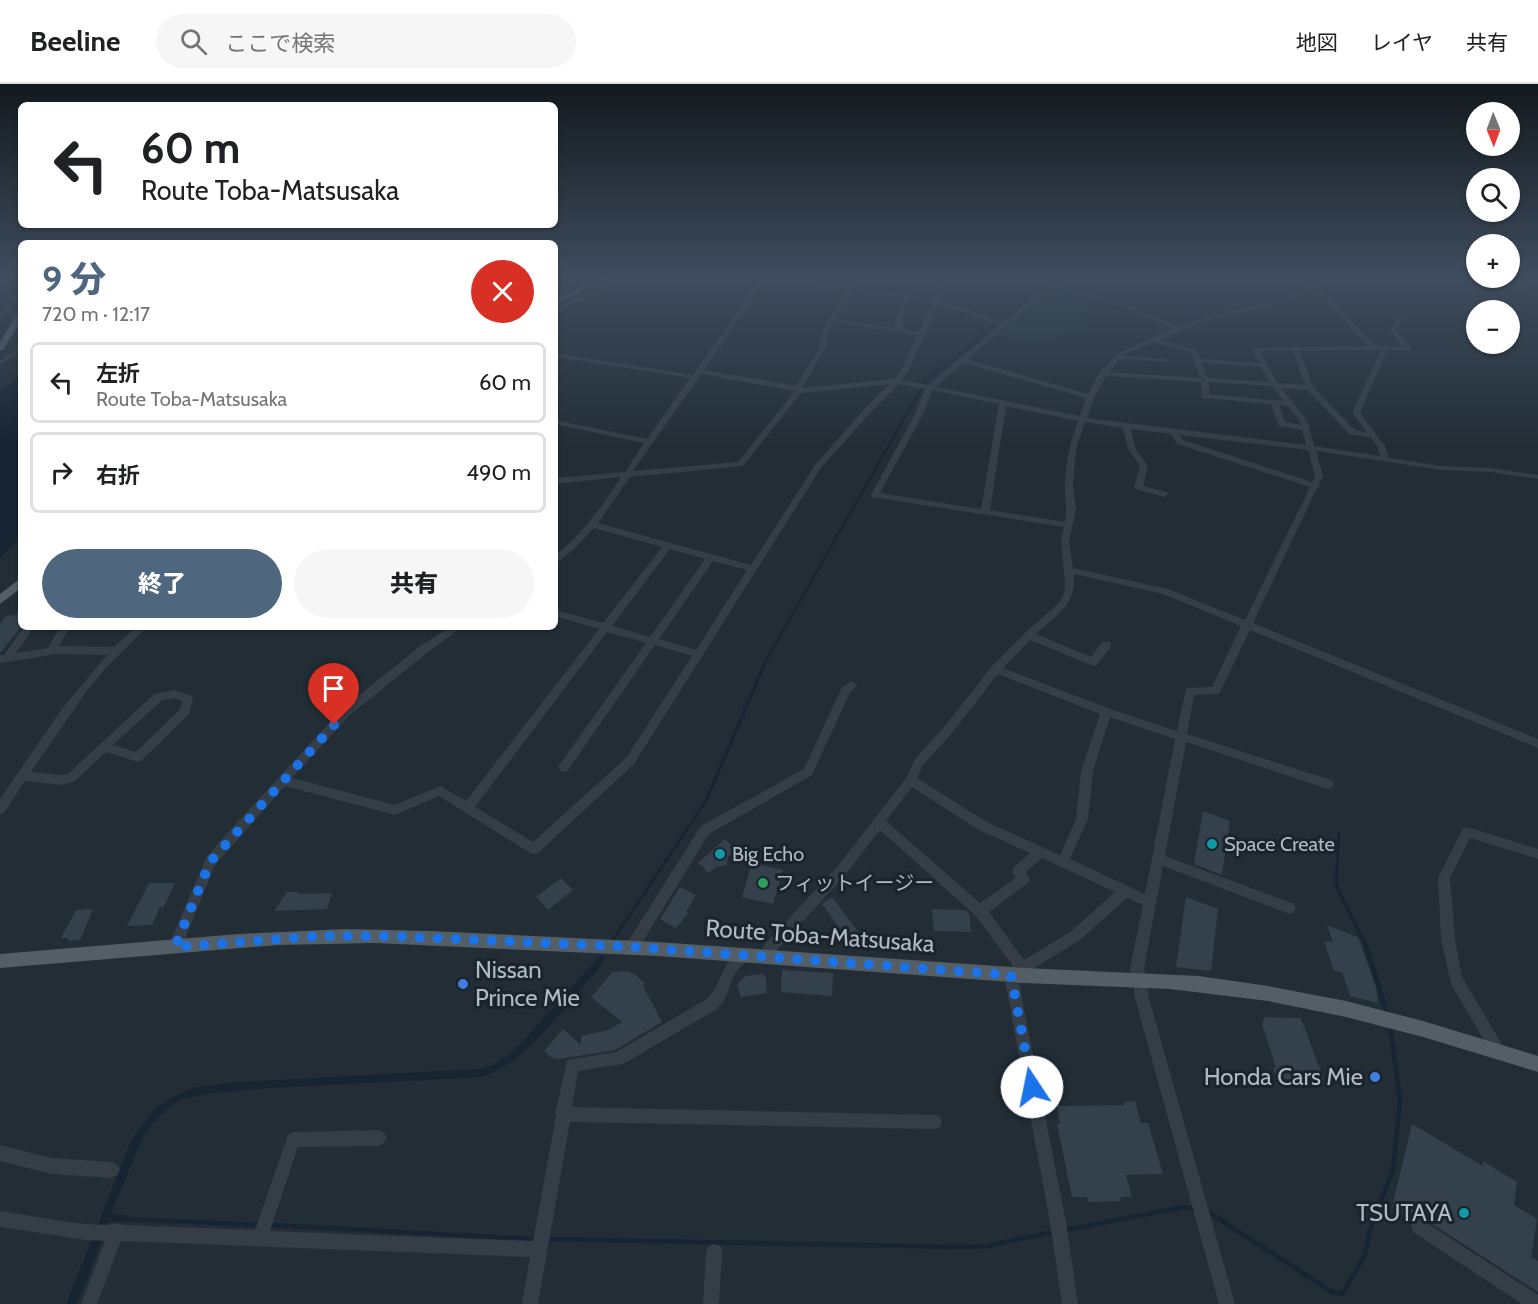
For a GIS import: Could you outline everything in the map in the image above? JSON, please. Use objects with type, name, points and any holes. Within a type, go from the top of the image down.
[{"type":"main road","points":[[0,348],[11,333]]},
{"type":"main road","points":[[0,600],[18,585]]},
{"type":"main road","name":"Route Toba-Matsusaka","points":[[0,961],[269,939],[342,936],[599,945],[1139,979],[1226,986],[1326,1003],[1387,1018],[1538,1064]]},
{"type":"main road","name":"Route Toba-Matsusaka","points":[[0,967],[90,955]]},
{"type":"street","points":[[558,558],[594,525],[726,333]]},
{"type":"street","points":[[558,481],[740,464],[799,390],[823,347],[825,333]]},
{"type":"street","points":[[284,781],[395,810],[440,791],[534,849],[630,761],[818,467],[897,381],[921,334],[915,333]]},
{"type":"street","points":[[990,333],[928,387],[919,414],[875,495],[1069,525]]},
{"type":"street","points":[[767,956],[769,948],[841,872],[911,780],[919,762],[948,730],[996,669],[1029,634],[1062,605],[1069,593],[1065,541],[1072,509],[1069,486],[1072,450],[1081,419],[1102,374],[1117,357],[1170,333]]},
{"type":"street","points":[[1359,333],[1373,348]]},
{"type":"street","points":[[1227,1304],[1142,998],[1137,968],[1190,691],[1215,691],[1316,486],[1319,472],[1303,420],[1275,385],[1255,349],[1409,349],[1395,333]]},
{"type":"street","points":[[1156,341],[1172,378]]},
{"type":"street","points":[[1156,341],[1194,351],[1205,380],[1205,396],[1290,404]]},
{"type":"street","points":[[1385,348],[1356,413],[1381,446],[1385,459]]},
{"type":"street","points":[[1296,349],[1310,388],[1352,432],[1374,436]]},
{"type":"street","points":[[0,363],[18,350]]},
{"type":"street","points":[[558,355],[799,390],[897,381],[1081,419],[1126,426],[1311,448],[1441,468],[1491,470],[1538,477]]},
{"type":"street","points":[[1117,357],[1166,361]]},
{"type":"street","points":[[961,360],[1090,397]]},
{"type":"street","points":[[1198,362],[1264,365]]},
{"type":"street","points":[[1233,363],[1241,382]]},
{"type":"street","points":[[1102,374],[1310,388]]},
{"type":"street","points":[[985,512],[1003,402]]},
{"type":"street","points":[[1274,402],[1282,424],[1305,428]]},
{"type":"street","points":[[558,423],[649,442]]},
{"type":"street","points":[[1126,426],[1132,449],[1144,466],[1138,487],[1164,494]]},
{"type":"street","points":[[1174,433],[1180,442],[1316,486]]},
{"type":"street","points":[[594,525],[754,569]]},
{"type":"street","points":[[467,809],[669,545]]},
{"type":"street","points":[[564,767],[711,557]]},
{"type":"street","points":[[1069,570],[1165,591],[1538,744]]},
{"type":"street","points":[[558,614],[698,654]]},
{"type":"street","points":[[4,658],[27,630]]},
{"type":"street","points":[[51,651],[63,630]]},
{"type":"street","points":[[0,809],[114,651],[137,630]]},
{"type":"street","points":[[175,947],[210,862],[346,712],[423,650],[453,630]]},
{"type":"street","points":[[1029,634],[1093,662],[1106,645]]},
{"type":"street","points":[[4,658],[51,651],[114,651]]},
{"type":"street","points":[[996,669],[1106,712],[1328,784]]},
{"type":"street","points":[[627,947],[705,830],[808,772],[846,690],[852,685]]},
{"type":"street","points":[[22,776],[61,780],[71,778],[104,747],[158,697],[175,694],[188,699],[184,711],[138,757],[104,747]]},
{"type":"street","points":[[1063,862],[1083,819],[1087,771],[1106,712]]},
{"type":"street","points":[[911,780],[981,825],[1149,901]]},
{"type":"street","points":[[879,822],[980,911],[1016,971],[1070,1304]]},
{"type":"street","points":[[1498,1051],[1456,979],[1448,939],[1444,878],[1467,832],[1538,854]]},
{"type":"street","points":[[980,911],[1024,879],[1018,871],[1040,852]]},
{"type":"street","points":[[1159,859],[1290,908]]},
{"type":"street","points":[[1016,971],[1075,936],[1125,891]]},
{"type":"street","points":[[530,1304],[572,1065],[618,1059],[712,1004],[721,995],[730,969],[745,955]]},
{"type":"street","points":[[562,1114],[935,1122]]},
{"type":"street","points":[[263,1229],[293,1140],[379,1138]]},
{"type":"street","points":[[0,1153],[51,1166],[112,1170]]},
{"type":"street","points":[[0,1219],[90,1232],[263,1229],[540,1243]]},
{"type":"street","points":[[1419,1226],[1537,1304]]},
{"type":"street","points":[[89,1304],[113,1232]]},
{"type":"street","points":[[711,1304],[714,1252]]},
{"type":"shaded area","points":[[999,333],[1074,333],[1030,345]]},
{"type":"water","points":[[18,377],[18,541],[0,557],[0,391]]},
{"type":"water","points":[[606,955],[600,967],[530,1045],[498,1070],[482,1077],[268,1088],[206,1094],[183,1099],[168,1108],[154,1121],[142,1138],[111,1214],[127,1215],[124,1222],[109,1222],[77,1304],[66,1304],[132,1139],[157,1107],[196,1087],[238,1082],[478,1069],[492,1065],[514,1051],[600,956]]},
{"type":"building","points":[[18,612],[19,630],[0,653],[0,624],[6,616],[16,615]]},
{"type":"building","name":"Space Create","points":[[1203,811],[1230,821],[1222,875],[1194,864]]},
{"type":"building","name":"Big Echo","points":[[725,839],[736,850],[728,857],[727,865],[716,867],[709,873],[698,863]]},
{"type":"building","name":"フィットイージー","points":[[752,863],[783,870],[773,904],[742,897]]},
{"type":"building","points":[[561,878],[573,890],[548,910],[536,897]]},
{"type":"building","points":[[149,883],[175,883],[164,907],[160,907],[152,925],[127,926]]},
{"type":"building","points":[[680,887],[696,895],[686,912],[689,913],[676,928],[660,919]]},
{"type":"building","points":[[287,892],[332,893],[327,909],[274,911]]},
{"type":"building","points":[[832,897],[866,942],[855,949],[822,904]]},
{"type":"building","points":[[1186,897],[1218,909],[1211,971],[1176,967]]},
{"type":"building","points":[[93,909],[80,940],[68,941],[69,938],[61,938],[76,910]]},
{"type":"building","points":[[932,909],[966,910],[969,913],[971,932],[934,931]]},
{"type":"building","points":[[1327,925],[1358,937],[1376,987],[1378,1003],[1350,996],[1342,972],[1334,971],[1324,941],[1333,942]]},
{"type":"building","points":[[782,970],[833,973],[832,996],[781,992]]},
{"type":"building","points":[[628,971],[645,984],[643,986],[662,1022],[615,1050],[560,1059],[552,1058],[544,1051],[563,1029],[581,1045],[581,1036],[608,1030],[622,1022],[591,997],[613,972]]},
{"type":"building","points":[[762,974],[766,978],[767,993],[741,997],[737,985],[745,976]]},
{"type":"building","points":[[1265,1017],[1301,1018],[1324,1080],[1277,1079],[1273,1067],[1276,1067],[1262,1024]]},
{"type":"building","points":[[1135,1101],[1141,1123],[1148,1123],[1163,1174],[1126,1175],[1132,1197],[1120,1197],[1121,1201],[1088,1202],[1087,1197],[1072,1197],[1057,1124],[1060,1124],[1057,1106],[1124,1105],[1124,1102]]},
{"type":"building","name":"TSUTAYA","points":[[1412,1124],[1483,1166],[1483,1161],[1517,1182],[1514,1205],[1537,1219],[1531,1257],[1538,1261],[1538,1292],[1420,1216],[1411,1219],[1392,1207]]},
{"type":"waterway","points":[[764,664],[925,382],[986,333]]},
{"type":"waterway","points":[[611,943],[706,801],[765,663]]},
{"type":"waterway","points":[[1339,833],[1336,885],[1365,944]]},
{"type":"waterway","points":[[1365,943],[1387,1013]]},
{"type":"waterway","points":[[1207,1211],[1332,1292],[1342,1294],[1365,1255],[1370,1230],[1393,1170],[1400,1101],[1390,1025]]},
{"type":"waterway","points":[[1066,1230],[1182,1207],[1195,1209]]},
{"type":"waterway","points":[[123,1219],[260,1225]]},
{"type":"waterway","points":[[270,1225],[536,1239]]},
{"type":"waterway","points":[[545,1239],[962,1247],[987,1246],[1053,1232]]},
{"type":"place","name":"Space Create","points":[[1212,844]]},
{"type":"place","name":"Big Echo","points":[[720,854]]},
{"type":"place","name":"フィットイージー","points":[[763,883]]},
{"type":"place","name":"Nissan Prince Mie","points":[[463,984]]},
{"type":"place","name":"Honda Cars Mie","points":[[1375,1077]]},
{"type":"place","name":"TSUTAYA","points":[[1464,1213]]},
{"type":"route","points":[[334,725],[210,862],[175,947],[320,936],[386,936],[632,947],[1011,975],[1032,1087]]}]
